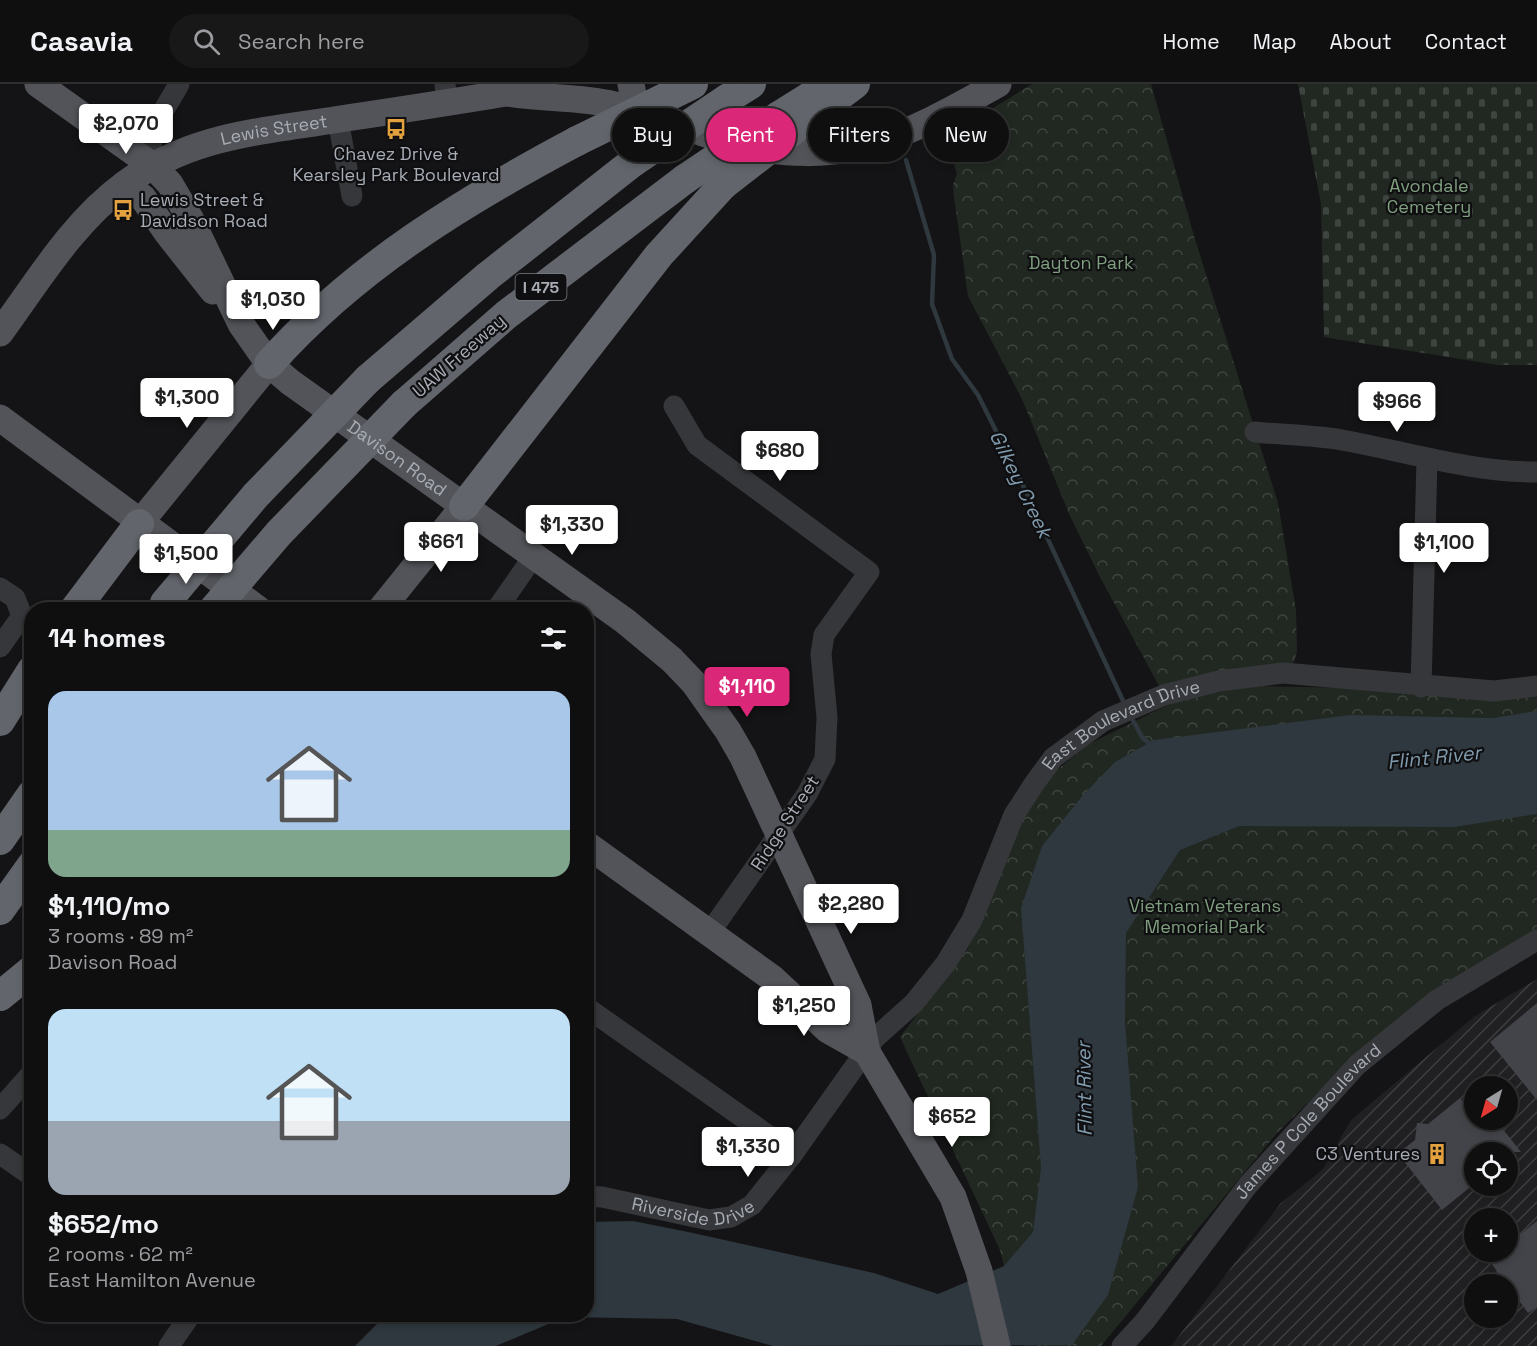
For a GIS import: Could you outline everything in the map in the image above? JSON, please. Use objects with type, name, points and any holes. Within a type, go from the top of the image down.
[{"type":"highway","points":[[269,364],[333,300],[413,237],[503,180],[693,84]]},
{"type":"highway","name":"UAW Freeway","points":[[220,602],[279,533],[404,404],[530,296],[685,179],[830,84]]},
{"type":"highway","points":[[464,506],[645,272],[723,185],[855,84]]},
{"type":"highway","name":"I 475","points":[[166,602],[256,495],[368,379],[488,276],[633,162],[739,91]]},
{"type":"highway","points":[[80,602],[139,524]]},
{"type":"highway","points":[[0,722],[24,683]]},
{"type":"highway","points":[[0,840],[24,806]]},
{"type":"highway","points":[[0,910],[24,876]]},
{"type":"highway","points":[[0,996],[24,976]]},
{"type":"main road","name":"Davison Road","points":[[38,84],[153,166],[170,184],[191,220],[241,324],[269,364],[290,382],[625,621],[672,660],[694,683],[728,731],[858,1005],[867,1052]]},
{"type":"main road","points":[[632,84],[634,100],[638,108]]},
{"type":"main road","name":"Lewis Street","points":[[694,130],[732,142],[797,154],[846,151],[901,135],[998,84]]},
{"type":"main road","name":"Lewis Street","points":[[0,333],[73,235],[124,184],[153,166],[224,137],[338,120],[446,93],[515,89],[536,98],[596,101],[624,108]]},
{"type":"main road","points":[[124,184],[143,198],[168,234],[241,324]]},
{"type":"main road","points":[[139,524],[269,364]]},
{"type":"main road","points":[[0,418],[139,524],[248,602]]},
{"type":"main road","points":[[387,602],[464,506]]},
{"type":"main road","points":[[594,850],[710,932],[794,996],[828,1030],[867,1052],[953,1197],[979,1271],[997,1346]]},
{"type":"street","points":[[153,166],[149,144],[154,128],[179,84]]},
{"type":"street","points":[[338,120],[352,196]]},
{"type":"street","name":"Ridge Street","points":[[674,406],[697,445],[869,572],[824,635],[821,654],[827,717],[825,759],[807,795],[710,932]]},
{"type":"street","points":[[1255,432],[1341,440],[1427,460],[1506,472],[1537,472]]},
{"type":"street","points":[[1421,687],[1427,460]]},
{"type":"street","points":[[502,602],[533,556]]},
{"type":"street","points":[[0,588],[15,598],[22,616],[0,647]]},
{"type":"street","name":"East Boulevard Drive","points":[[867,1052],[875,1038],[914,1003],[946,963],[972,920],[1014,815],[1034,784],[1053,758],[1103,721],[1148,700],[1219,681],[1282,673],[1421,687],[1494,691],[1537,686]]},
{"type":"street","name":"James P Cole Boulevard","points":[[1122,1346],[1145,1321],[1248,1185],[1357,1065],[1437,1000],[1537,940]]},
{"type":"street","points":[[594,1013],[779,1143],[792,1155]]},
{"type":"street","name":"Riverside Drive","points":[[594,1196],[709,1220],[731,1217],[752,1205],[792,1155],[867,1052]]},
{"type":"street","points":[[0,1109],[24,1082]]},
{"type":"street","points":[[2,1160],[24,1172]]},
{"type":"street","points":[[169,1346],[186,1322]]},
{"type":"shaded area","points":[[1537,979],[1537,1346],[1171,1346],[1280,1204],[1323,1169],[1351,1120],[1475,1016]]},
{"type":"green space","name":"Dayton Park","points":[[1032,84],[1151,84],[1194,236],[1278,503],[1296,610],[1297,652],[1294,662],[1283,673],[1164,695],[1100,577],[1070,516],[1022,399],[968,296],[954,197],[953,185],[957,174],[953,162],[1009,162],[1009,108],[993,108]]},
{"type":"green space","name":"Avondale Cemetery","points":[[1298,84],[1537,84],[1537,365],[1498,365],[1324,337],[1321,204]]},
{"type":"green space","name":"Vietnam Veterans Memorial Park","points":[[1247,686],[1537,691],[1537,933],[1320,1091],[1277,1133],[1101,1346],[1024,1346],[1000,1250],[900,1037],[968,948],[1022,822],[1052,774],[1089,744],[1176,701]]},
{"type":"water","name":"Flint River","points":[[1537,711],[1537,814],[1454,827],[1239,826],[1180,850],[1126,933],[1125,1022],[1138,1187],[1108,1295],[1072,1345],[773,1346],[677,1319],[594,1318],[594,1222],[633,1221],[693,1233],[874,1273],[938,1294],[1004,1266],[1033,1232],[1041,1168],[1021,908],[1042,846],[1083,795],[1115,762],[1154,740],[1350,715],[1493,718]]},
{"type":"water","points":[[379,1322],[553,1322],[496,1346],[355,1346]]},
{"type":"building","points":[[1537,1003],[1537,1100],[1518,1076],[1490,1042]]},
{"type":"building","name":"C3 Ventures","points":[[1460,1098],[1464,1103],[1464,1130],[1504,1130],[1513,1142],[1464,1142],[1464,1192],[1442,1210],[1400,1156],[1401,1151],[1415,1140],[1417,1123],[1428,1124]]},
{"type":"building","points":[[1537,1221],[1537,1307],[1528,1313],[1518,1300],[1518,1274],[1499,1274],[1490,1262],[1518,1262],[1518,1236]]},
{"type":"waterway","name":"Gilkey Creek","points":[[907,162],[934,255],[932,304],[952,359],[978,395],[1019,477],[1125,705]]},
{"type":"waterway","name":"Gilkey Creek","points":[[1130,715],[1142,737],[1153,747]]},
{"type":"place","name":"Chavez Drive & Kearsley Park Boulevard","points":[[396,129]]},
{"type":"place","name":"Lewis Street & Davidson Road","points":[[123,210]]},
{"type":"place","name":"C3 Ventures","points":[[1437,1154]]}]
